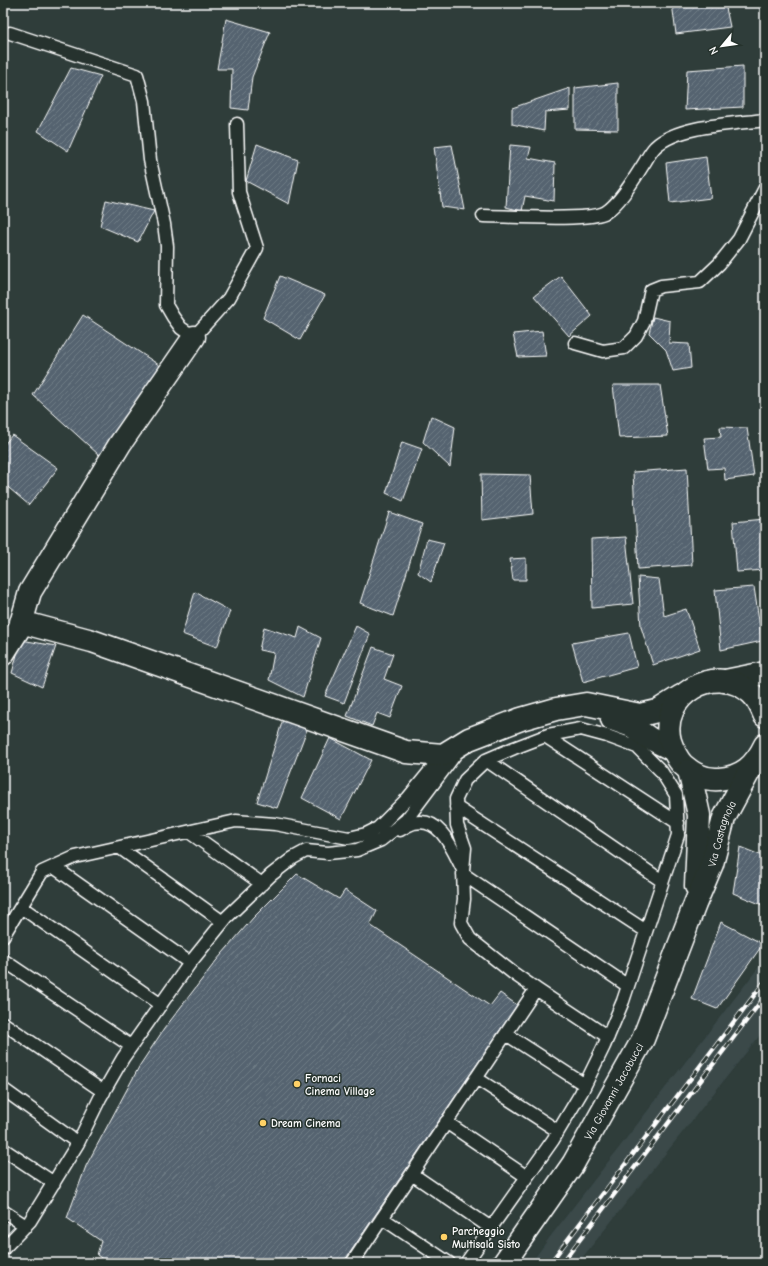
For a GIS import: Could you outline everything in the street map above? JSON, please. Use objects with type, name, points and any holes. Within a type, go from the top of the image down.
[{"type":"street","points":[[3,654],[20,626],[30,592],[120,444],[194,337]]},
{"type":"street","points":[[21,622],[92,641],[406,752],[443,755],[469,739],[521,719],[556,709],[586,704],[640,715],[657,711],[694,686],[709,681],[725,681],[765,674]]},
{"type":"street","points":[[725,681],[738,685],[750,693],[760,704],[765,716]]},
{"type":"street","points":[[681,696],[674,708],[669,722],[669,736],[673,750],[680,761],[689,770],[701,776],[714,779],[728,778],[741,774],[752,766]]},
{"type":"street","points":[[556,709],[605,716],[625,723],[649,738],[673,750]]},
{"type":"street","name":"Via Castagnola","points":[[695,904],[712,864],[724,818],[765,745]]},
{"type":"street","points":[[689,770],[699,815],[695,904]]},
{"type":"street","name":"Via Giovanni Jacobucci","points":[[504,1263],[573,1164],[643,1039],[695,904]]},
{"type":"lane","points":[[10,33],[136,75],[144,101],[150,160],[164,224],[167,246],[166,305],[181,328],[194,337],[229,298],[257,248],[239,192],[237,124]]},
{"type":"lane","points":[[483,216],[591,217],[606,213],[622,196],[654,147],[668,137],[691,129],[765,120]]},
{"type":"lane","points":[[575,343],[603,351],[624,348],[636,336],[644,321],[651,290],[662,286],[700,282],[719,264],[739,239],[765,188]]},
{"type":"lane","points":[[466,1263],[558,1132],[585,1085],[608,1037],[628,986],[678,834],[676,795],[661,770],[637,747],[581,729],[545,736],[486,760],[465,780],[456,800],[457,824],[465,848],[463,872],[464,898],[461,923],[470,939],[513,973],[608,1037]]},
{"type":"lane","points":[[545,736],[678,823]]},
{"type":"lane","points":[[382,840],[406,820],[463,742]]},
{"type":"lane","points":[[3,936],[42,872],[75,857],[236,821],[275,824],[349,838],[366,834],[378,828],[408,798],[443,755]]},
{"type":"lane","points":[[486,760],[662,881]]},
{"type":"lane","points":[[456,807],[646,932]]},
{"type":"lane","points":[[3,1249],[30,1221],[78,1143],[123,1058],[190,963],[224,922],[271,875],[293,858],[306,851],[328,853],[357,850],[382,840],[414,823],[430,823],[444,834],[463,872],[628,986]]},
{"type":"lane","points":[[189,832],[262,884]]},
{"type":"lane","points":[[120,848],[224,922]]},
{"type":"lane","points":[[54,867],[190,963]]},
{"type":"lane","points":[[21,907],[161,1005]]},
{"type":"lane","points":[[3,960],[131,1046]]},
{"type":"lane","points":[[352,1263],[536,989]]},
{"type":"lane","points":[[3,1023],[104,1092]]},
{"type":"lane","points":[[506,1034],[585,1085]]},
{"type":"lane","points":[[476,1078],[558,1132]]},
{"type":"lane","points":[[3,1089],[78,1143]]},
{"type":"lane","points":[[446,1122],[527,1177]]},
{"type":"lane","points":[[3,1149],[54,1183]]},
{"type":"lane","points":[[412,1174],[491,1228]]},
{"type":"lane","points":[[3,1211],[26,1226]]},
{"type":"lane","points":[[382,1218],[449,1263]]},
{"type":"shaded area","points":[[765,959],[765,1029],[578,1263],[531,1263],[550,1237]]},
{"type":"building","points":[[672,3],[725,3],[730,27],[676,34]]},
{"type":"building","points":[[226,19],[270,32],[252,77],[248,110],[231,108],[232,69],[217,69]]},
{"type":"building","points":[[743,66],[743,107],[685,110],[687,70]]},
{"type":"building","points":[[71,68],[101,76],[68,151],[38,131]]},
{"type":"building","points":[[618,83],[618,130],[575,129],[575,88]]},
{"type":"building","points":[[570,88],[570,110],[545,112],[544,131],[512,124],[512,108]]},
{"type":"building","points":[[257,144],[298,160],[289,204],[246,181]]},
{"type":"building","points":[[452,145],[465,210],[442,207],[434,147]]},
{"type":"building","points":[[510,145],[531,147],[528,158],[555,163],[554,201],[525,196],[522,211],[506,207]]},
{"type":"building","points":[[706,157],[711,198],[670,203],[666,163]]},
{"type":"building","points":[[106,200],[154,211],[138,242],[100,226]]},
{"type":"building","points":[[280,276],[325,295],[300,340],[263,318]]},
{"type":"building","points":[[561,276],[592,316],[569,336],[534,296]]},
{"type":"building","points":[[83,315],[162,367],[99,455],[33,395]]},
{"type":"building","points":[[653,317],[670,321],[669,343],[689,344],[691,368],[673,371],[666,350],[649,333]]},
{"type":"building","points":[[542,331],[546,356],[518,357],[513,334]]},
{"type":"building","points":[[613,385],[660,385],[668,436],[619,438]]},
{"type":"building","points":[[431,416],[455,427],[450,467],[423,442]]},
{"type":"building","points":[[720,427],[747,428],[754,476],[725,480],[724,468],[708,469],[704,438],[721,437]]},
{"type":"building","points":[[12,435],[58,468],[29,505],[3,483],[3,446]]},
{"type":"building","points":[[402,442],[422,449],[403,501],[386,493]]},
{"type":"building","points":[[687,468],[692,565],[638,569],[633,472]]},
{"type":"building","points":[[481,474],[530,475],[533,514],[482,520]]},
{"type":"building","points":[[389,512],[422,524],[393,616],[360,603]]},
{"type":"building","points":[[765,519],[765,570],[737,572],[733,522]]},
{"type":"building","points":[[626,537],[633,604],[592,608],[591,539]]},
{"type":"building","points":[[427,539],[444,543],[431,582],[418,573]]},
{"type":"building","points":[[526,558],[526,580],[513,580],[510,559]]},
{"type":"building","points":[[638,577],[659,579],[664,616],[686,609],[700,649],[653,665],[641,627]]},
{"type":"building","points":[[754,587],[762,641],[721,650],[715,590]]},
{"type":"building","points":[[195,592],[230,611],[217,647],[182,634]]},
{"type":"building","points":[[356,626],[370,634],[344,703],[325,696]]},
{"type":"building","points":[[264,627],[297,638],[300,627],[321,638],[303,697],[269,680],[274,653],[259,650]]},
{"type":"building","points":[[629,633],[637,667],[583,682],[572,643]]},
{"type":"building","points":[[21,640],[56,646],[42,687],[12,673]]},
{"type":"building","points":[[373,647],[393,654],[384,679],[402,686],[390,718],[377,713],[372,726],[347,716]]},
{"type":"building","points":[[284,716],[308,727],[277,808],[257,802]]},
{"type":"building","points":[[330,738],[371,760],[341,819],[302,798]]},
{"type":"building","points":[[740,847],[765,857],[765,906],[733,893]]},
{"type":"building","name":"Fornaci Cinema Village","points":[[297,874],[339,899],[345,890],[377,911],[370,925],[490,1006],[500,993],[517,1005],[343,1263],[108,1263],[97,1255],[101,1241],[67,1218],[86,1166],[140,1065],[164,1029],[216,961],[253,918]]},
{"type":"building","points":[[721,922],[763,944],[717,1009],[692,999]]},
{"type":"railway","points":[[550,1263],[765,981]]},
{"type":"railway","points":[[562,1263],[765,996]]},
{"type":"place","name":"Fornaci Cinema Village","points":[[297,1084]]},
{"type":"place","name":"Dream Cinema","points":[[263,1123]]},
{"type":"place","name":"Parcheggio Multisala Sisto","points":[[444,1237]]}]
